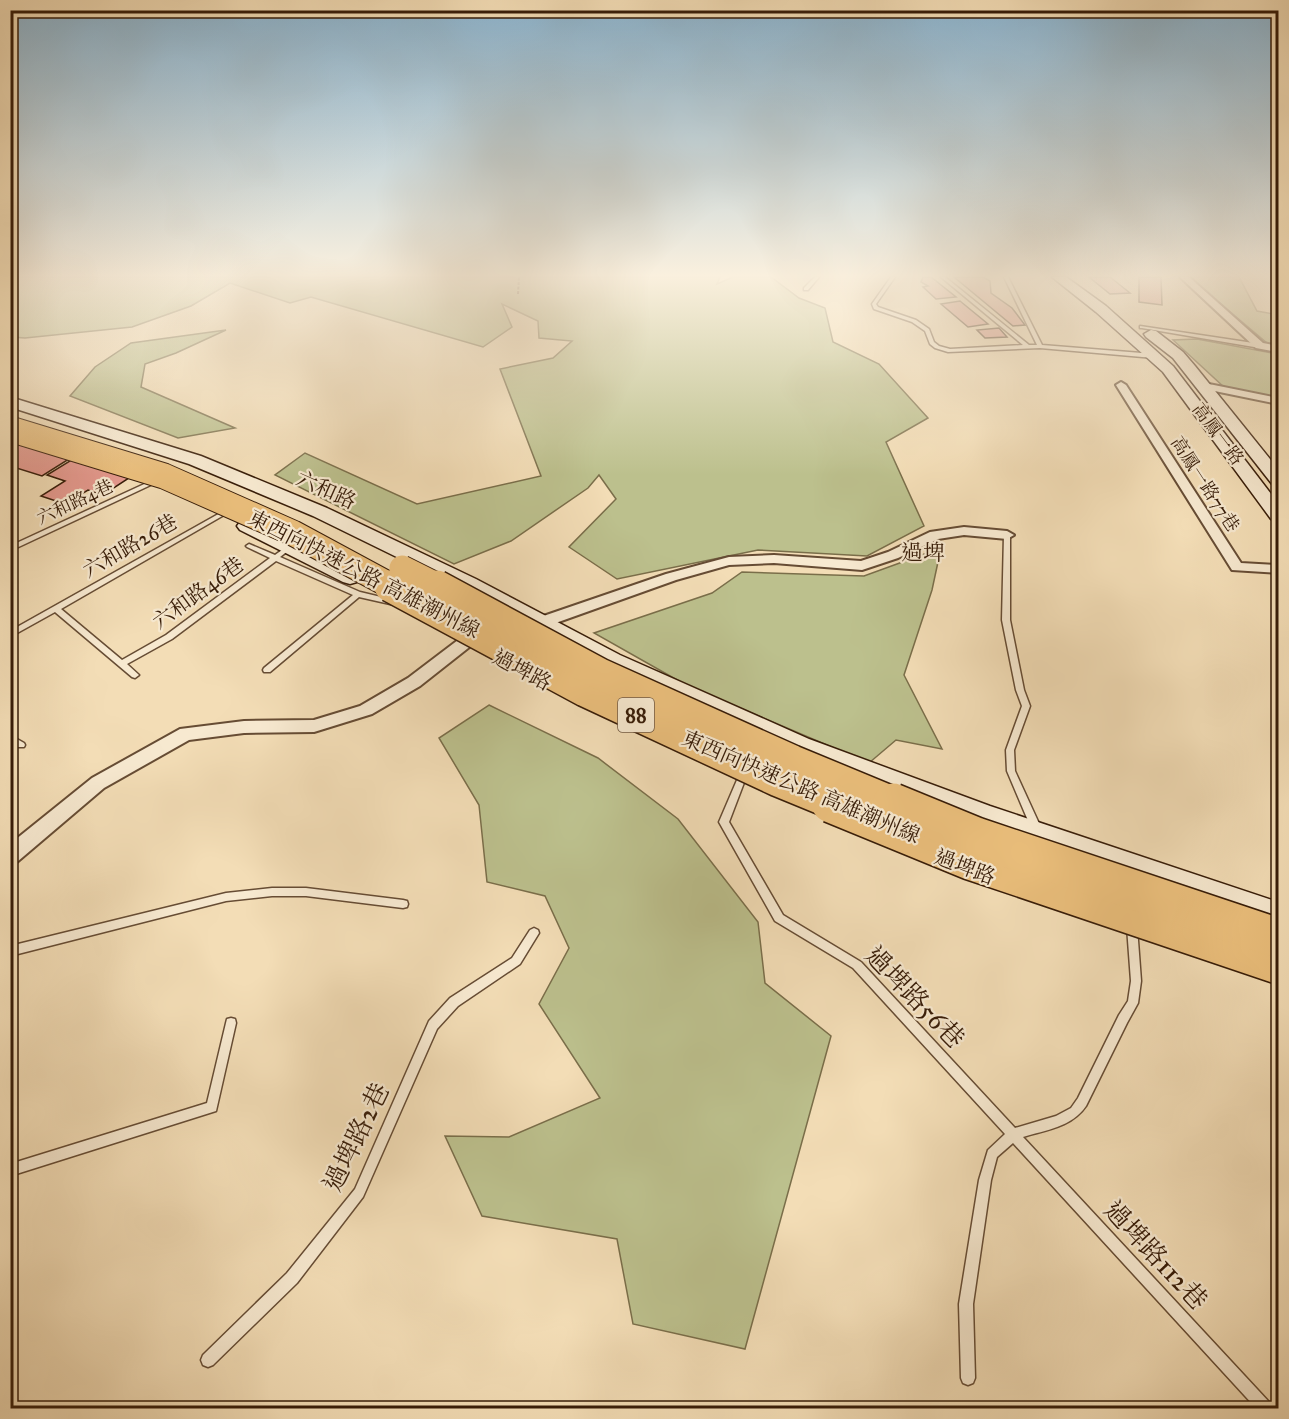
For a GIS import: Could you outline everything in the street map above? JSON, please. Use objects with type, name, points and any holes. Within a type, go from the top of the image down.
[{"type":"highway","name":"東西向快速公路 高雄潮州線","points":[[10,413],[181,468],[308,522],[454,594],[600,674],[804,766],[976,837],[1278,938]]},
{"type":"highway","name":"東西向快速公路 高雄潮州線","points":[[10,429],[164,476],[292,533],[585,691],[778,781],[970,860],[1278,964]]},
{"type":"main road","name":"高鳳一路","points":[[1140,343],[1168,369],[1278,515]]},
{"type":"main road","name":"高鳳一路","points":[[1163,343],[1178,355],[1278,480]]},
{"type":"main road","name":"六和路","points":[[10,402],[184,457],[237,477],[320,512],[469,584],[540,623]]},
{"type":"main road","points":[[10,437],[153,482],[291,546],[467,641]]},
{"type":"main road","points":[[540,623],[612,660],[800,746],[1038,835],[1278,915]]},
{"type":"main road","name":"過埤路","points":[[467,641],[578,700],[741,780],[966,868],[1278,978]]},
{"type":"street","points":[[1257,343],[1260,346],[1278,349]]},
{"type":"street","name":"高鳳一路77巷","points":[[1121,385],[1237,567],[1278,569]]},
{"type":"street","points":[[1204,386],[1278,401]]},
{"type":"street","points":[[10,856],[98,783],[186,734],[244,727],[314,726],[366,710],[414,682],[467,641],[540,623],[671,577],[729,561],[774,559],[862,566],[935,536],[964,531],[1007,535]]},
{"type":"lane","points":[[932,343],[943,349],[958,351],[1040,346],[1154,356]]},
{"type":"lane","points":[[1025,343],[1028,346]]},
{"type":"lane","points":[[1243,343],[1260,346]]},
{"type":"lane","name":"六和路4巷","points":[[10,549],[153,482]]},
{"type":"lane","name":"六和路26巷","points":[[10,635],[222,514]]},
{"type":"lane","points":[[1007,535],[1006,620],[1020,690],[1026,706],[1010,750],[1011,771],[1038,835]]},
{"type":"lane","points":[[249,546],[358,594],[402,605]]},
{"type":"lane","name":"六和路46巷","points":[[122,664],[169,637],[291,546]]},
{"type":"lane","points":[[267,670],[358,594]]},
{"type":"lane","points":[[56,609],[135,675]]},
{"type":"lane","points":[[10,738],[21,745]]},
{"type":"lane","name":"過埤路56巷","points":[[741,780],[724,822],[779,918],[857,965],[1013,1134]]},
{"type":"lane","points":[[10,951],[226,897],[272,892],[306,892],[403,904]]},
{"type":"lane","points":[[968,1378],[966,1304],[985,1180],[992,1154],[1013,1134],[1058,1121],[1075,1112],[1082,1102],[1133,1003],[1136,981],[1132,926]]},
{"type":"lane","name":"過埤路2巷","points":[[208,1360],[292,1278],[359,1193],[433,1025],[454,1002],[516,961],[534,933]]},
{"type":"lane","points":[[10,1170],[212,1107],[231,1023]]},
{"type":"lane","name":"過埤路112巷","points":[[1013,1134],[1265,1408]]},
{"type":"green space","points":[[131,343],[197,343],[145,364],[141,387],[235,428],[178,438],[70,396],[95,367]]},
{"type":"green space","points":[[470,343],[488,343],[483,347]]},
{"type":"green space","points":[[570,343],[836,343],[879,364],[928,418],[886,442],[924,526],[867,556],[758,550],[617,579],[569,547],[616,499],[599,475],[588,488],[511,541],[454,564],[275,475],[305,453],[417,504],[541,476],[500,369],[553,358]]},
{"type":"green space","points":[[1176,343],[1220,343],[1278,354],[1278,398],[1225,388]]},
{"type":"green space","points":[[941,548],[932,590],[904,675],[942,749],[896,740],[869,763],[686,685],[594,633],[712,593],[742,572],[864,576]]},
{"type":"green space","points":[[489,705],[598,758],[678,819],[758,922],[765,983],[831,1036],[745,1349],[633,1324],[617,1239],[482,1216],[445,1136],[509,1137],[600,1098],[539,1004],[569,948],[545,896],[487,882],[479,805],[439,738]]},
{"type":"building","points":[[10,442],[69,459],[42,476],[10,466]]},
{"type":"building","points":[[73,459],[129,478],[103,495],[88,490],[65,504],[41,496],[65,481],[47,475]]},
{"type":"district","name":"過埤","points":[[923,552]]}]
